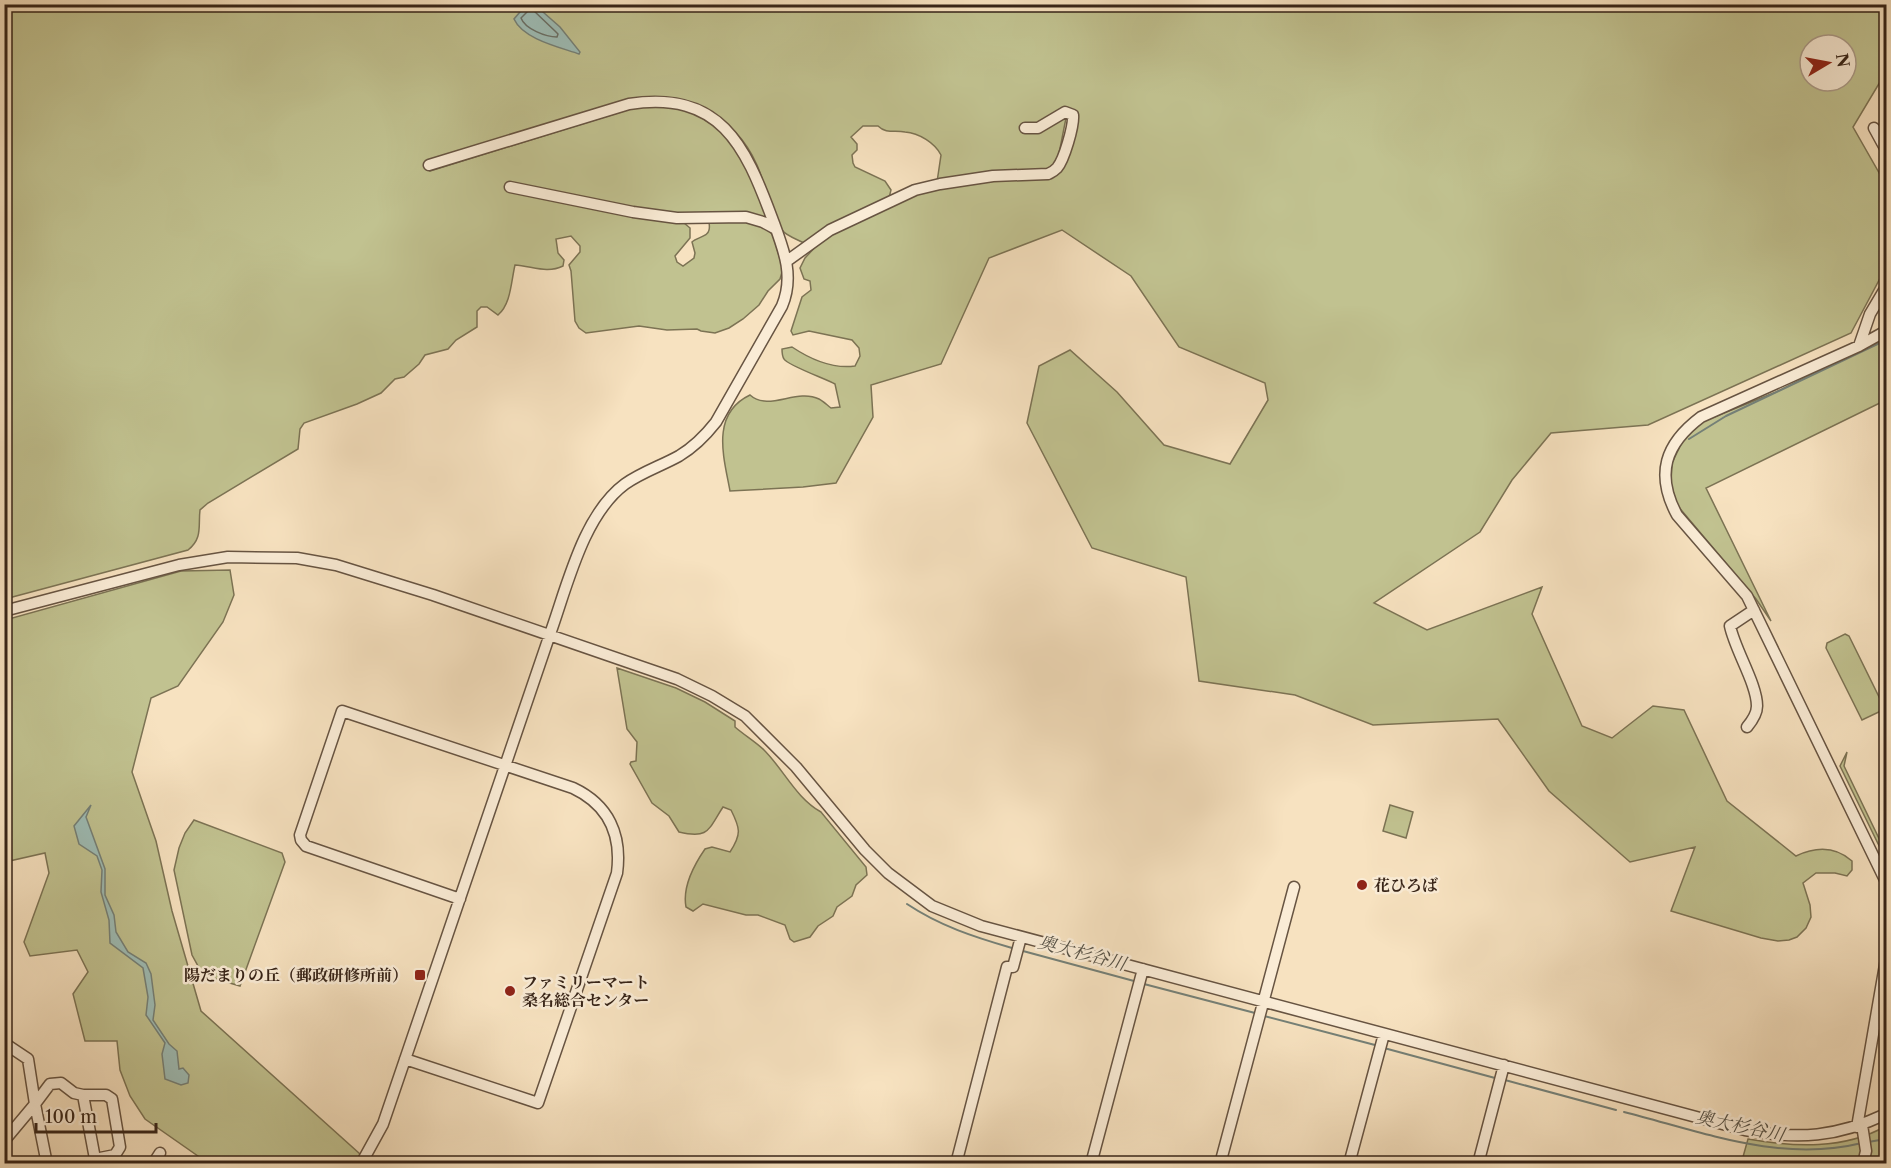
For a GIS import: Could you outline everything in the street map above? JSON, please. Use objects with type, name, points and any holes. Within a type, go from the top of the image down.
[{"type":"street","points":[[361,1164],[382,1124],[550,634],[593,522],[617,490],[634,478],[692,448],[716,422],[782,306],[788,285],[787,261],[753,167],[731,134],[707,115],[695,109],[662,102],[629,104],[429,165]]},
{"type":"street","points":[[787,261],[830,230],[915,190],[993,176],[1053,172],[1059,165],[1073,124],[1073,115],[1065,112],[1038,128],[1025,128]]},
{"type":"street","points":[[1874,128],[1887,150]]},
{"type":"street","points":[[510,187],[677,218],[746,217],[776,229]]},
{"type":"street","points":[[1859,346],[1870,314],[1887,287]]},
{"type":"street","points":[[1887,332],[1701,417],[1683,431],[1671,452],[1665,474],[1670,501],[1677,515],[1747,596],[1887,882]]},
{"type":"street","points":[[4,611],[179,565],[228,557],[297,558],[336,565],[550,634],[677,679],[712,696],[745,716],[796,767],[865,850],[888,873],[932,906],[981,926],[1734,1127],[1769,1134],[1809,1136],[1861,1129],[1887,1114]]},
{"type":"street","points":[[1747,727],[1753,719],[1757,704],[1751,683],[1733,641],[1730,626],[1754,610]]},
{"type":"street","points":[[405,1059],[538,1103],[613,884],[618,861],[617,838],[603,810],[583,793],[342,711],[300,835],[301,840],[306,846],[460,899]]},
{"type":"street","points":[[1220,1164],[1294,887]]},
{"type":"street","points":[[956,1164],[1007,968],[1013,967],[1021,937]]},
{"type":"street","points":[[1863,1164],[1866,1148],[1861,1129],[1887,959]]},
{"type":"street","points":[[1091,1164],[1143,969]]},
{"type":"street","points":[[1349,1164],[1384,1034]]},
{"type":"street","points":[[4,1043],[28,1059],[47,1164]]},
{"type":"street","points":[[1478,1164],[1504,1065]]},
{"type":"street","points":[[4,1141],[51,1084],[61,1083],[74,1093],[106,1095],[112,1099],[120,1147],[115,1155],[95,1162],[83,1095]]},
{"type":"street","points":[[153,1164],[160,1153]]},
{"type":"green space","points":[[5,5],[1886,5],[1886,72],[1853,127],[1886,185],[1886,267],[1851,333],[1648,425],[1551,433],[1512,480],[1480,532],[1374,603],[1427,630],[1542,587],[1532,614],[1582,726],[1612,738],[1653,706],[1684,710],[1727,801],[1796,856],[1825,849],[1839,853],[1852,861],[1852,870],[1847,876],[1835,873],[1816,873],[1803,883],[1811,917],[1806,928],[1797,937],[1789,940],[1761,938],[1671,911],[1695,847],[1630,862],[1549,791],[1498,719],[1373,725],[1295,695],[1199,681],[1186,577],[1092,548],[1027,423],[1039,366],[1070,350],[1117,392],[1164,445],[1230,464],[1268,400],[1265,383],[1179,347],[1131,276],[1062,230],[989,258],[941,364],[871,385],[873,417],[836,483],[730,491],[723,438],[729,413],[737,403],[750,395],[757,400],[766,401],[810,396],[831,408],[840,407],[835,384],[787,362],[783,357],[782,349],[792,347],[814,359],[847,367],[855,366],[860,356],[859,348],[852,340],[809,331],[793,335],[791,331],[802,297],[811,290],[810,281],[804,279],[800,268],[805,258],[818,244],[836,232],[919,192],[979,180],[1054,174],[1066,154],[1074,126],[1075,112],[1067,110],[1036,125],[1038,130],[1063,115],[1066,118],[1057,164],[1050,171],[991,174],[937,182],[941,155],[931,143],[910,133],[887,131],[878,126],[863,126],[851,137],[857,144],[857,150],[852,155],[853,163],[855,167],[885,181],[891,190],[889,198],[827,227],[806,244],[784,232],[778,224],[757,165],[735,132],[705,109],[669,98],[629,100],[428,161],[430,171],[640,106],[674,108],[690,112],[718,129],[741,154],[769,221],[733,213],[673,214],[510,183],[508,190],[634,216],[684,223],[690,228],[690,238],[675,256],[677,262],[683,266],[694,258],[692,242],[708,232],[709,221],[744,220],[763,226],[773,235],[783,269],[780,279],[759,305],[743,319],[715,333],[697,329],[667,330],[639,326],[586,333],[575,321],[569,265],[580,252],[580,246],[571,236],[556,239],[558,253],[564,260],[563,266],[545,269],[515,265],[506,305],[498,315],[487,307],[481,307],[477,311],[477,327],[456,340],[448,349],[425,355],[419,364],[404,377],[395,379],[381,393],[304,423],[300,429],[298,449],[200,510],[198,536],[188,550],[5,599]]},
{"type":"green space","points":[[1886,337],[1886,400],[1706,488],[1771,621],[1756,599],[1677,505],[1671,484],[1672,463],[1685,436],[1704,421],[1776,392]]},
{"type":"green space","points":[[230,570],[234,595],[223,622],[178,686],[151,698],[132,772],[156,841],[172,911],[201,1011],[370,1163],[208,1163],[145,1119],[130,1096],[120,1070],[117,1041],[85,1041],[73,994],[88,972],[77,950],[30,956],[24,942],[49,873],[45,853],[5,862],[5,620],[181,571]]},
{"type":"green space","points":[[1845,634],[1849,636],[1883,705],[1883,710],[1862,720],[1826,648],[1827,643]]},
{"type":"green space","points":[[617,668],[676,688],[705,702],[735,721],[735,727],[764,750],[797,792],[821,812],[866,867],[867,875],[856,885],[852,896],[837,907],[833,916],[818,926],[810,937],[794,942],[790,939],[785,925],[758,915],[746,915],[703,904],[693,911],[686,907],[687,884],[701,855],[705,849],[712,847],[730,852],[738,836],[738,826],[731,810],[723,807],[707,831],[696,834],[679,832],[669,816],[652,803],[630,764],[636,761],[637,742],[627,729]]},
{"type":"green space","points":[[1847,752],[1844,766],[1886,853],[1886,860],[1840,766]]},
{"type":"green space","points":[[1390,805],[1413,812],[1406,838],[1383,831]]},
{"type":"green space","points":[[194,820],[282,853],[285,862],[240,986],[203,975],[192,955],[174,870],[185,833]]},
{"type":"green space","points":[[1886,1126],[1886,1163],[1741,1164],[1748,1139],[1783,1144],[1818,1145],[1853,1139]]},
{"type":"water","points":[[526,5],[535,5],[560,27],[580,52],[579,54],[542,41],[525,32],[514,19]]},
{"type":"water","points":[[91,805],[86,817],[105,869],[105,895],[114,915],[116,932],[128,952],[146,963],[151,974],[155,1005],[153,1020],[169,1044],[177,1051],[179,1069],[183,1068],[189,1075],[188,1083],[181,1085],[165,1079],[162,1054],[165,1043],[146,1015],[148,997],[143,968],[110,943],[109,920],[101,892],[102,870],[97,856],[79,844],[74,826]]},
{"type":"waterway","points":[[1689,439],[1726,416],[1886,340]]},
{"type":"waterway","name":"奥大杉谷川","points":[[907,904],[932,919],[958,930],[1012,948]]},
{"type":"waterway","name":"奥大杉谷川","points":[[1023,951],[1134,981]]},
{"type":"waterway","name":"奥大杉谷川","points":[[1144,984],[1255,1013]]},
{"type":"waterway","name":"奥大杉谷川","points":[[1264,1016],[1375,1045]]},
{"type":"waterway","name":"奥大杉谷川","points":[[1384,1048],[1495,1078]]},
{"type":"waterway","name":"奥大杉谷川","points":[[1505,1080],[1616,1110]]},
{"type":"waterway","name":"奥大杉谷川","points":[[1624,1112],[1712,1136],[1771,1147],[1831,1148],[1862,1143]]},
{"type":"waterway","name":"奥大杉谷川","points":[[1868,1142],[1886,1139]]},
{"type":"place","name":"花ひろば","points":[[1362,885]]},
{"type":"place","name":"陽だまりの丘（郵政研修所前）","points":[[420,975]]},
{"type":"place","name":"ファミリーマート 桑名総合センター","points":[[510,991]]}]
